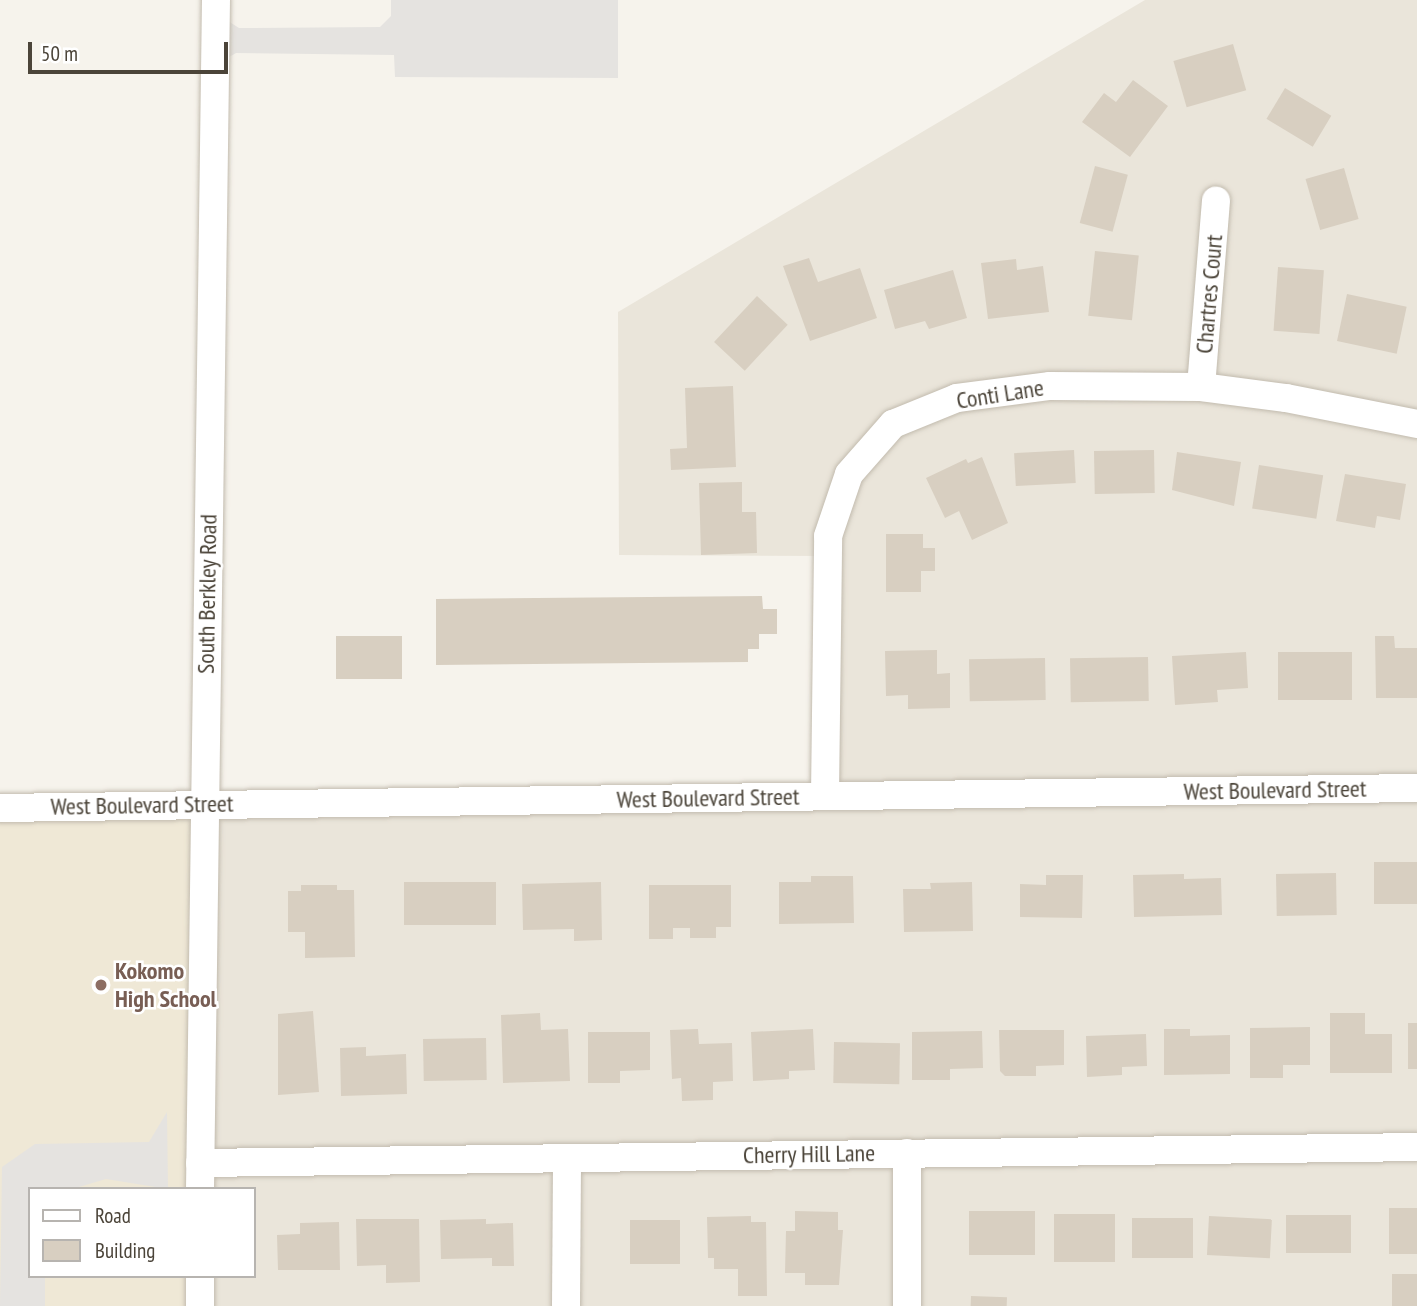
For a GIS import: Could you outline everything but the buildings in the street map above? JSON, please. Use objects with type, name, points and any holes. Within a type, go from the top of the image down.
[{"type":"street","name":"South Berkley Road","points":[[200,1176],[216,0]]},
{"type":"street","name":"Chartres Court","points":[[1201,387],[1216,201]]},
{"type":"street","name":"Conti Lane","points":[[825,796],[828,536],[849,474],[893,424],[957,398],[1050,386],[1201,387],[1286,398],[1417,424]]},
{"type":"street","name":"West Boulevard Street","points":[[0,808],[1417,788]]},
{"type":"street","name":"Cherry Hill Lane","points":[[200,1176],[567,1158],[1417,1147]]},
{"type":"street","points":[[907,1153],[907,1306]]},
{"type":"street","points":[[566,1306],[567,1158]]},
{"type":"street","points":[[200,1278],[200,1306]]},
{"type":"shaded area","points":[[391,0],[618,0],[618,78],[395,77],[394,55],[236,53],[226,59],[225,19],[239,28],[380,27],[391,16]]},
{"type":"shaded area","points":[[1145,0],[1417,0],[1417,1306],[203,1306],[203,1278],[256,1278],[256,1187],[203,1187],[204,804],[825,796],[828,556],[619,555],[618,312]]},
{"type":"shaded area","name":"Kokomo High School","points":[[204,804],[200,1187],[28,1187],[28,1278],[200,1278],[200,1306],[0,1306],[0,808]]},
{"type":"shaded area","points":[[167,1112],[168,1187],[106,1179],[79,1187],[28,1187],[28,1278],[45,1278],[45,1306],[0,1306],[2,1167],[35,1144],[149,1142]]},
{"type":"place","name":"Kokomo High School","points":[[101,985]]}]
